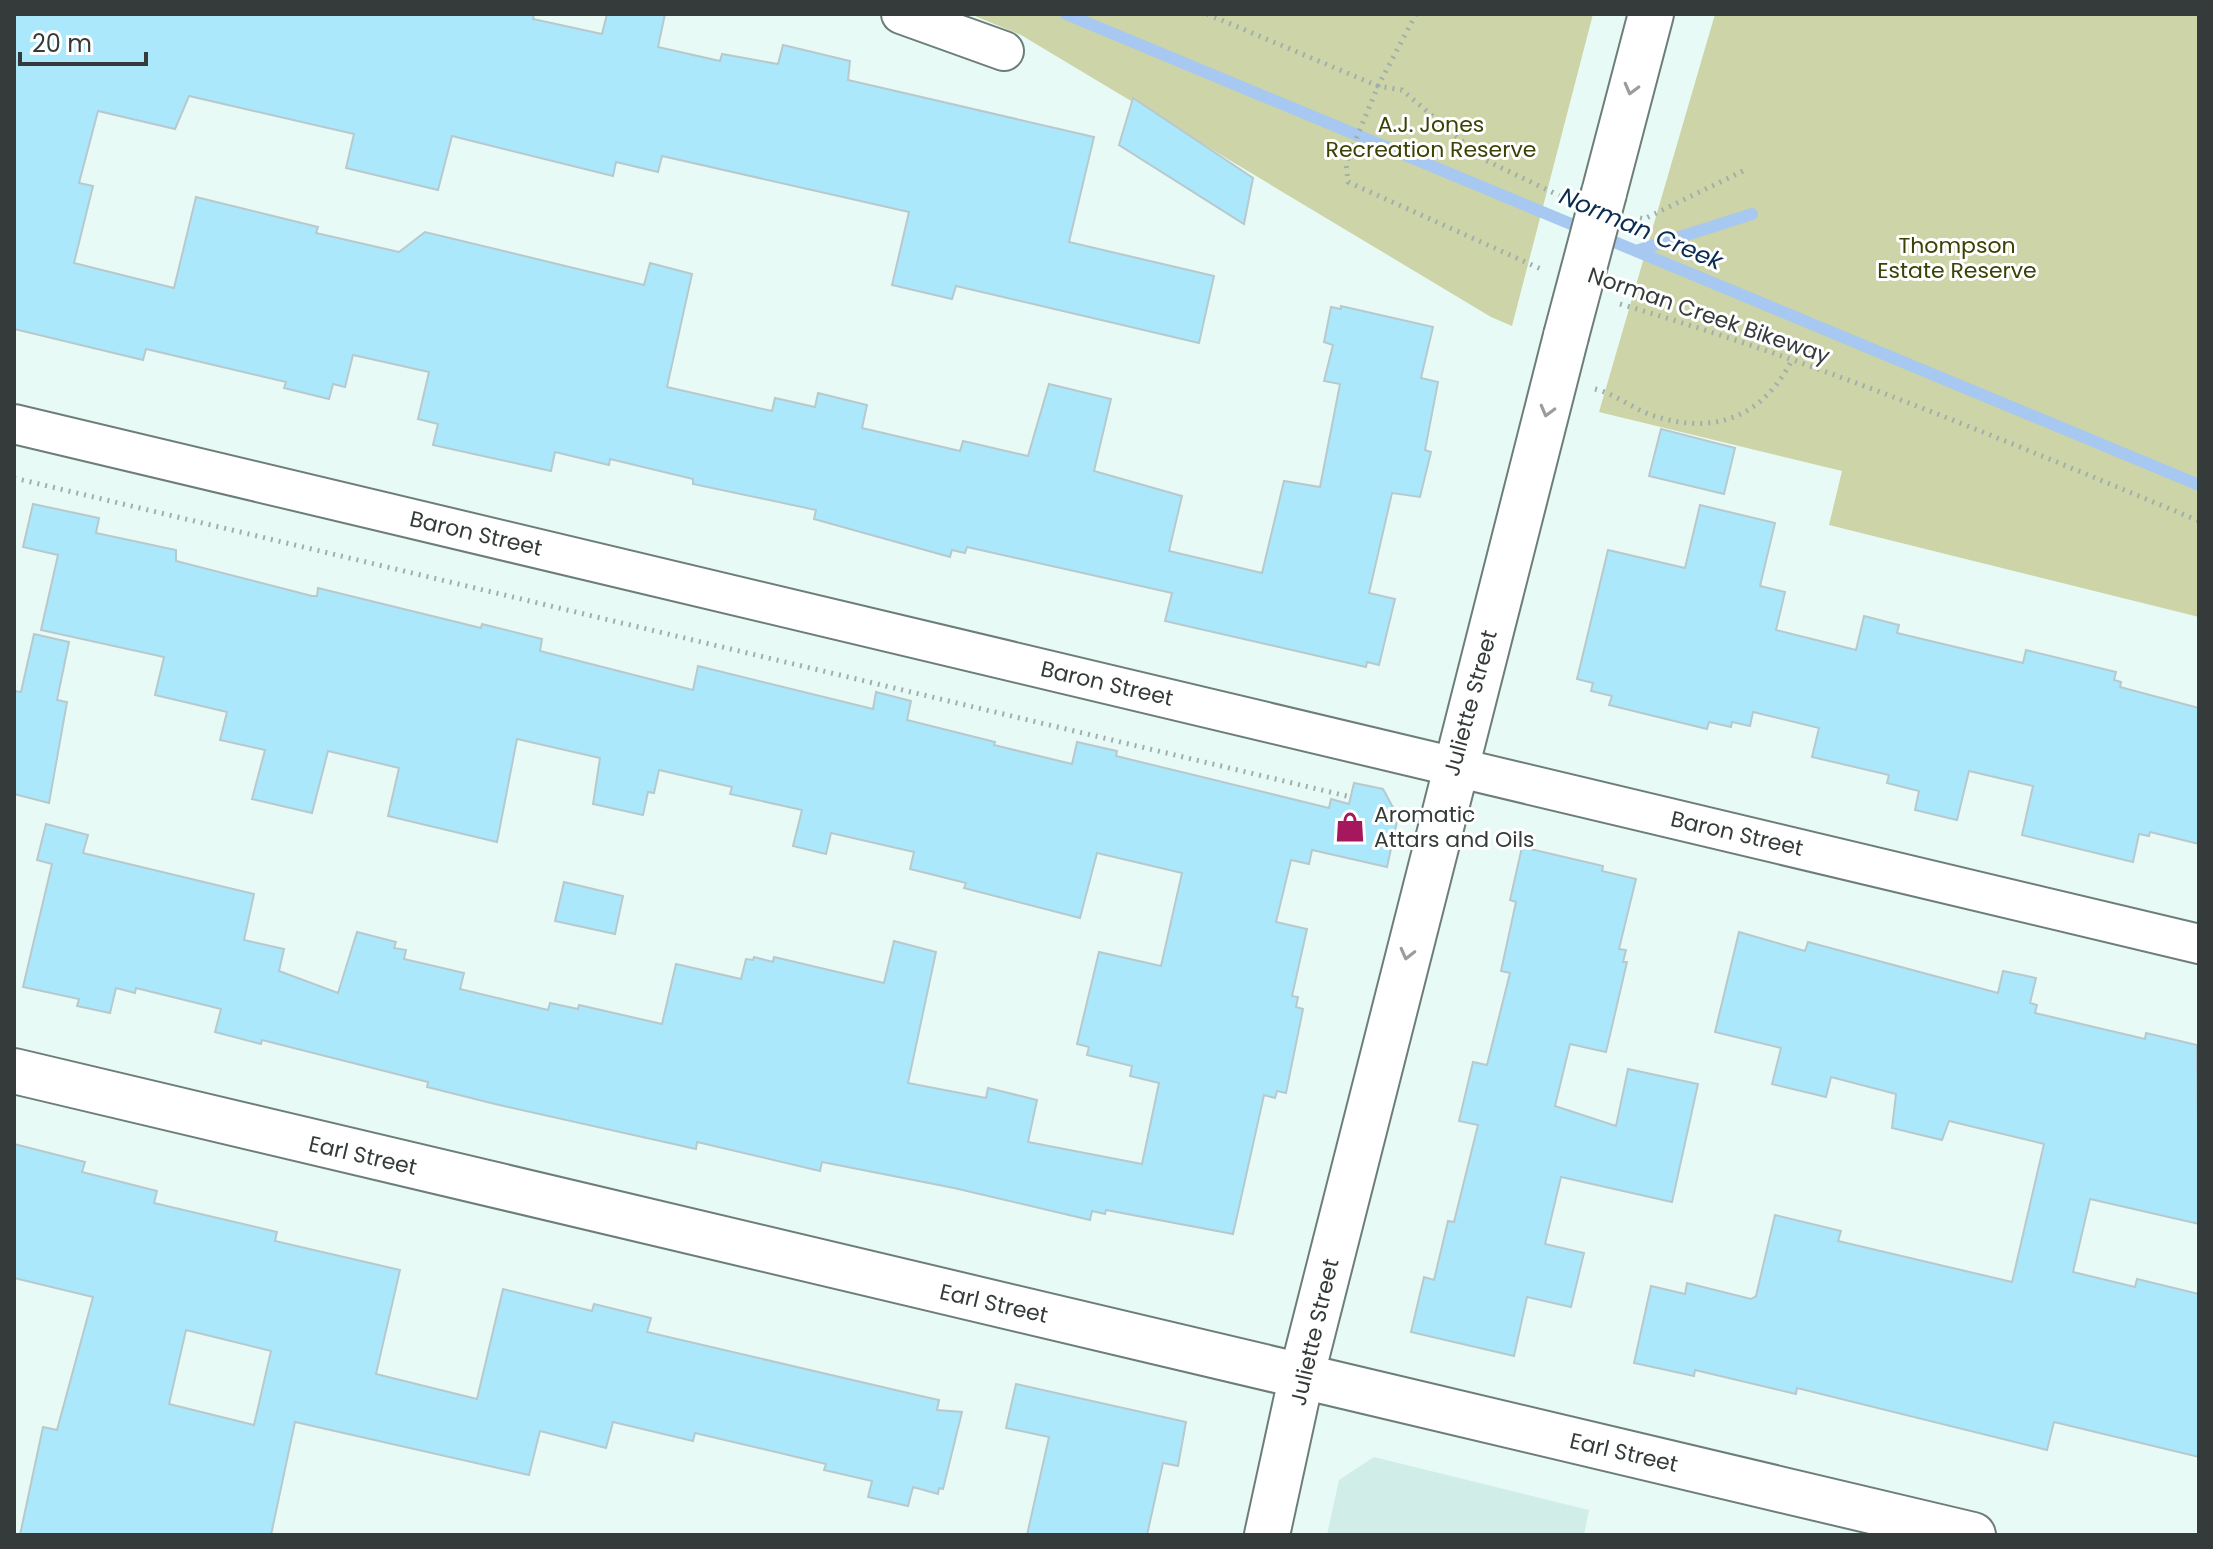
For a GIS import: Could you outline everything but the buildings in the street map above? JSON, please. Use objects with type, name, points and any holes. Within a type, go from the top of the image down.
[{"type":"main road","name":"Juliette Street","points":[[1267,1535],[1302,1374],[1454,766],[1651,14]]},
{"type":"main road","name":"Earl Street","points":[[14,1071],[1973,1535]]},
{"type":"street","points":[[901,14],[1004,51]]},
{"type":"street","name":"Baron Street","points":[[14,424],[2199,944]]},
{"type":"path","points":[[1207,14],[1365,77],[1378,86],[1402,90],[1492,165],[1644,219],[1745,170]]},
{"type":"path","points":[[1416,14],[1378,86],[1346,163],[1348,182],[1361,191],[1542,269]]},
{"type":"path","name":"Norman Creek Bikeway","points":[[1613,302],[1726,335],[2044,456],[2199,521]]},
{"type":"path","points":[[1594,389],[1651,415],[1690,423],[1722,422],[1746,413],[1779,385],[1792,360]]},
{"type":"path","points":[[14,478],[1351,797]]},
{"type":"shaded area","points":[[1374,1457],[1589,1510],[1584,1535],[1327,1535],[1339,1480]]},
{"type":"green space","name":"A.J. Jones Recreation Reserve","points":[[970,14],[1593,14],[1512,326],[1491,317],[1021,35]]},
{"type":"green space","name":"Thompson Estate Reserve","points":[[1715,14],[2199,14],[2199,617],[1829,525],[1842,471],[1599,412]]},
{"type":"waterway","name":"Norman Creek","points":[[1066,14],[2199,485]]},
{"type":"waterway","points":[[1636,251],[1752,214]]},
{"type":"place","name":"Aromatic Attars and Oils","points":[[1350,827]]}]
